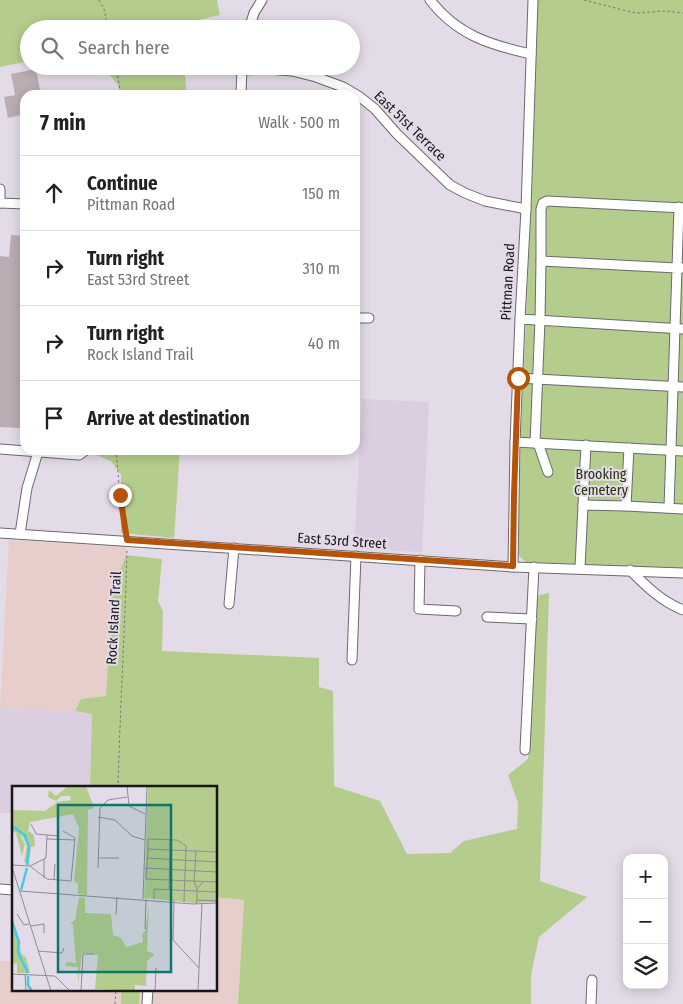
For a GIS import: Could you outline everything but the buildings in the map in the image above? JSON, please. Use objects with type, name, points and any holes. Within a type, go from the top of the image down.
[{"type":"street","points":[[252,20],[262,0]]},
{"type":"street","points":[[430,0],[446,18],[484,42],[531,54]]},
{"type":"street","name":"Pittman Road","points":[[513,566],[515,442],[526,209],[533,0]]},
{"type":"street","points":[[241,90],[242,75]]},
{"type":"street","name":"East 51st Terrace","points":[[311,75],[348,90]]},
{"type":"street","name":"East 51st Terrace","points":[[360,97],[375,109],[397,134],[450,184],[465,193],[485,201],[526,209]]},
{"type":"street","points":[[0,189],[0,203],[20,204]]},
{"type":"street","points":[[548,472],[536,443],[543,203],[547,201],[681,207],[678,387],[671,450],[669,508]]},
{"type":"street","points":[[541,261],[680,268]]},
{"type":"street","points":[[360,318],[369,318]]},
{"type":"street","points":[[520,319],[679,328]]},
{"type":"street","points":[[518,378],[678,387]]},
{"type":"street","points":[[515,442],[683,450]]},
{"type":"street","points":[[580,568],[586,445]]},
{"type":"street","points":[[626,506],[629,448]]},
{"type":"street","points":[[0,449],[20,451]]},
{"type":"street","points":[[20,534],[27,488],[37,455]]},
{"type":"street","points":[[583,505],[683,509]]},
{"type":"street","name":"East 53rd Street","points":[[0,532],[513,566],[683,573]]},
{"type":"street","points":[[229,604],[234,548]]},
{"type":"street","points":[[352,660],[356,556]]},
{"type":"street","points":[[420,560],[419,609],[456,611]]},
{"type":"street","points":[[525,750],[534,567]]},
{"type":"street","points":[[630,570],[658,597],[683,610]]},
{"type":"street","points":[[487,617],[532,619]]},
{"type":"street","points":[[591,1004],[592,980]]},
{"type":"path","points":[[99,0],[104,9],[106,20]]},
{"type":"path","points":[[584,0],[638,13],[665,10],[683,13]]},
{"type":"path","points":[[117,75],[119,90]]},
{"type":"path","name":"Rock Island Trail","points":[[116,455],[127,540],[126,618],[120,698],[118,786]]},
{"type":"shaded area","points":[[362,399],[429,402],[422,552],[354,549]]},
{"type":"shaded area","points":[[9,540],[126,547],[126,555],[112,593],[106,696],[81,699],[75,711],[0,708]]},
{"type":"shaded area","points":[[0,708],[75,711],[92,714],[90,786],[12,786],[12,813],[0,813]]},
{"type":"shaded area","points":[[218,897],[244,900],[238,1004],[139,1004],[140,992],[218,992]]},
{"type":"shaded area","points":[[0,961],[12,961],[12,992],[121,992],[121,1004],[0,1004]]},
{"type":"green space","points":[[0,0],[217,0],[220,15],[198,20],[20,20],[20,63],[0,67]]},
{"type":"green space","name":"Brooking Cemetery","points":[[538,0],[683,0],[683,569],[526,562],[518,553],[521,428],[532,189]]},
{"type":"green space","points":[[110,75],[185,75],[186,90],[119,90],[118,85]]},
{"type":"green space","points":[[96,455],[180,455],[174,538],[121,533],[121,475],[111,461]]},
{"type":"green space","points":[[126,555],[162,559],[158,601],[163,611],[162,651],[319,658],[319,687],[333,691],[334,786],[380,801],[407,854],[450,853],[464,841],[517,829],[518,803],[508,775],[528,759],[535,608],[539,595],[549,593],[540,881],[587,897],[539,937],[531,975],[531,1004],[238,1004],[244,900],[218,897],[218,786],[90,786],[92,714],[75,711],[81,699],[106,696],[112,593]]},
{"type":"green space","points":[[121,992],[140,992],[139,1004],[121,1004]]},
{"type":"route","points":[[120,495],[127,540],[513,566],[518,378]]}]
